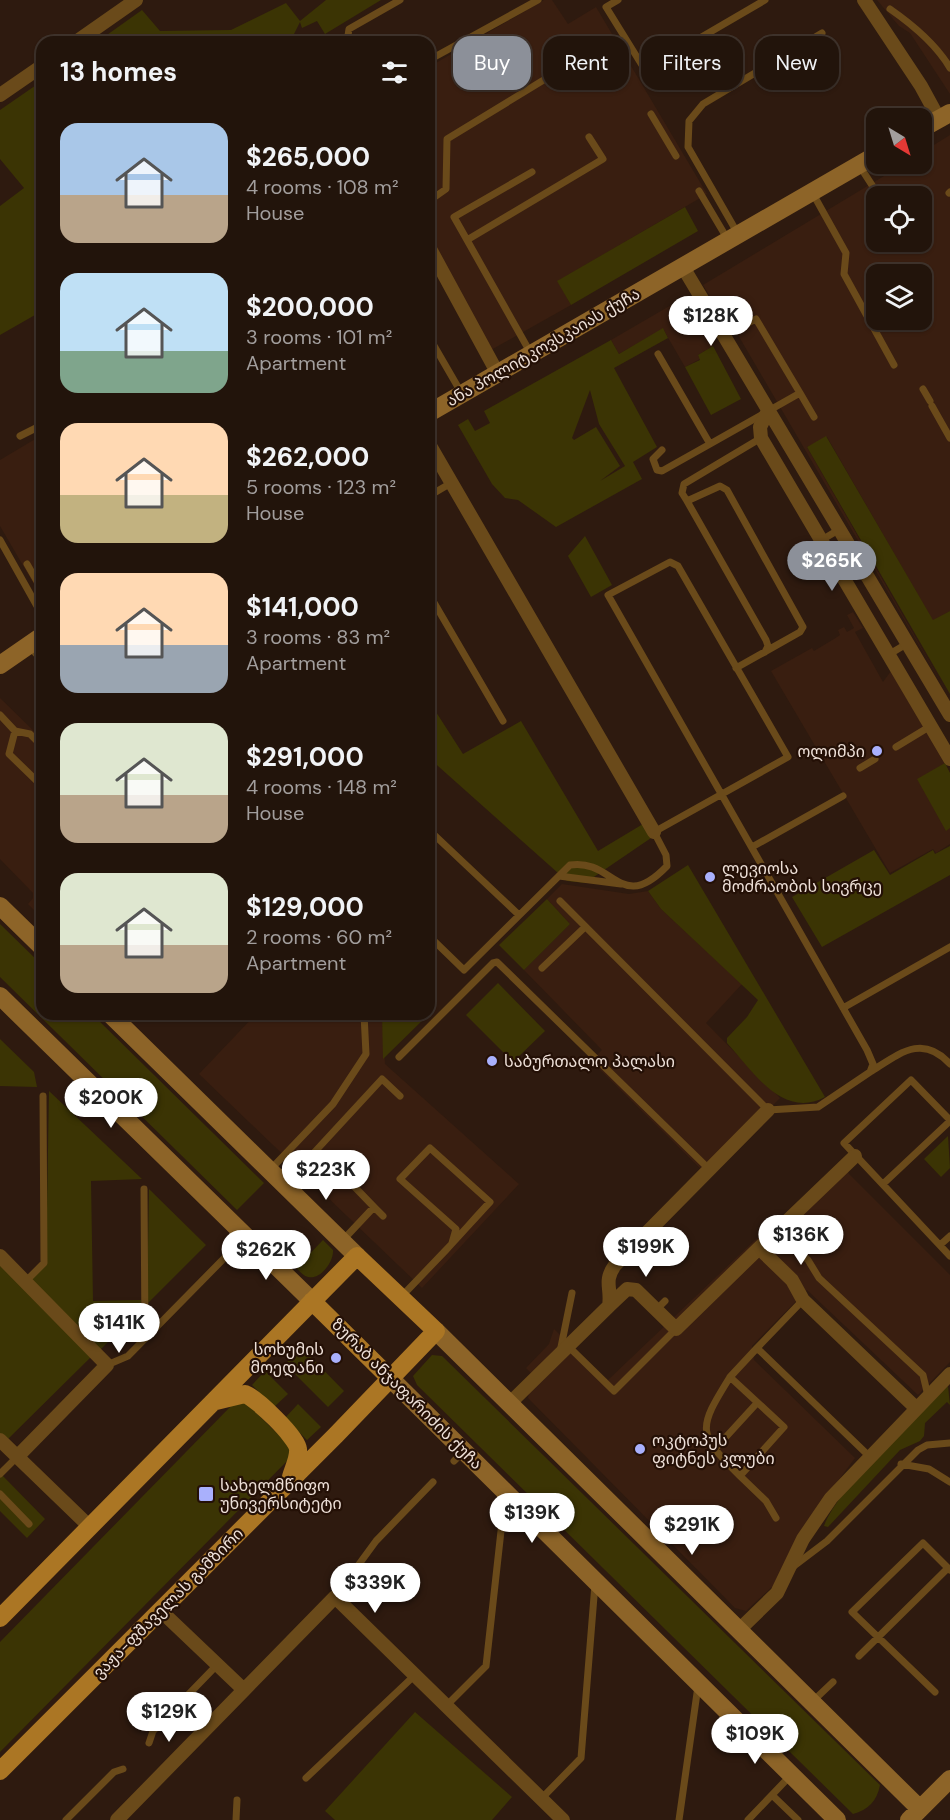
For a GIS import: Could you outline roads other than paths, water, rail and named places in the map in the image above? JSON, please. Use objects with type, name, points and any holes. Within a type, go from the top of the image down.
[{"type":"main road","name":"ანა პოლიტკოვსკაიას ქუჩა","points":[[435,410],[866,161]]},
{"type":"main road","points":[[0,665],[35,640]]},
{"type":"main road","points":[[0,906],[36,941]]},
{"type":"main road","name":"ზურაბ ანჯაფარიძის ქუჩა","points":[[0,996],[391,1379],[459,1456],[506,1492],[837,1820]]},
{"type":"main road","points":[[116,1020],[357,1256],[511,1402],[740,1629],[813,1702],[915,1814],[950,1781]]},
{"type":"main road","points":[[0,1618],[357,1256]]},
{"type":"main road","name":"ვაჟა-ფშაველას გამზირი","points":[[0,1771],[391,1379],[436,1331]]},
{"type":"main road","points":[[213,1401],[244,1394],[256,1400],[297,1445],[298,1455],[289,1481]]},
{"type":"street","points":[[85,36],[136,0]]},
{"type":"street","points":[[864,0],[921,86],[945,116]]},
{"type":"street","points":[[0,96],[36,70]]},
{"type":"street","points":[[435,259],[498,374]]},
{"type":"street","points":[[682,267],[950,715]]},
{"type":"street","points":[[768,411],[760,427],[762,438],[820,541],[950,759]]},
{"type":"street","points":[[435,455],[654,832]]},
{"type":"street","points":[[609,1306],[607,1280],[615,1265],[768,1110]]},
{"type":"street","points":[[511,1402],[627,1289],[636,1290],[660,1305],[676,1329],[855,1156]]},
{"type":"street","points":[[759,1248],[792,1280],[803,1300],[916,1408]]},
{"type":"street","points":[[0,1256],[107,1365],[18,1457]]},
{"type":"street","points":[[740,1629],[777,1593],[803,1539],[831,1498],[950,1374]]},
{"type":"street","points":[[0,1440],[90,1527]]},
{"type":"street","points":[[117,1820],[334,1597],[563,1820]]},
{"type":"street","points":[[161,1611],[244,1690]]},
{"type":"lane","points":[[348,36],[349,29],[400,0]]},
{"type":"lane","points":[[435,57],[538,0]]},
{"type":"lane","points":[[618,0],[606,7],[630,40],[645,70],[765,0]]},
{"type":"lane","points":[[890,9],[913,26],[944,57],[950,68]]},
{"type":"lane","points":[[733,237],[688,147],[690,121],[703,104],[822,33]]},
{"type":"lane","points":[[435,197],[446,189],[447,139],[543,80]]},
{"type":"lane","points":[[651,114],[676,156]]},
{"type":"lane","points":[[466,240],[603,159],[589,137]]},
{"type":"lane","points":[[859,165],[873,186]]},
{"type":"lane","points":[[531,354],[453,217],[532,172]]},
{"type":"lane","points":[[699,191],[733,237]]},
{"type":"lane","points":[[812,192],[846,253],[844,274],[894,365]]},
{"type":"lane","points":[[723,336],[756,319],[814,417]]},
{"type":"lane","points":[[435,347],[462,394]]},
{"type":"lane","points":[[658,354],[710,444]]},
{"type":"lane","points":[[923,388],[950,438]]},
{"type":"lane","points":[[662,450],[653,459],[657,470],[662,471],[800,393]]},
{"type":"lane","points":[[20,436],[36,427]]},
{"type":"lane","points":[[762,438],[684,484],[682,493],[766,640],[768,646],[765,652]]},
{"type":"lane","points":[[435,492],[451,483]]},
{"type":"lane","points":[[687,501],[720,486],[728,490],[803,627],[800,632],[736,668]]},
{"type":"lane","points":[[820,541],[840,529]]},
{"type":"lane","points":[[0,540],[36,604]]},
{"type":"lane","points":[[559,876],[632,887],[643,884],[667,866],[666,855],[654,832],[721,794],[788,757],[678,566],[670,562],[608,595],[721,794],[752,847],[843,1008],[871,1059],[870,1072]]},
{"type":"lane","points":[[27,564],[36,580]]},
{"type":"lane","points":[[435,604],[503,721]]},
{"type":"lane","points":[[888,655],[908,643]]},
{"type":"lane","points":[[0,715],[15,731],[30,734],[36,740]]},
{"type":"lane","points":[[896,747],[929,727]]},
{"type":"lane","points":[[15,731],[9,754],[36,780]]},
{"type":"lane","points":[[860,768],[875,759]]},
{"type":"lane","points":[[752,847],[843,796]]},
{"type":"lane","points":[[435,836],[519,915]]},
{"type":"lane","points":[[435,942],[464,970],[570,865],[586,862],[623,884]]},
{"type":"lane","points":[[560,901],[768,1110],[818,1107],[870,1072],[904,1052],[920,1047],[938,1052],[950,1064]]},
{"type":"lane","points":[[542,968],[585,927]]},
{"type":"lane","points":[[843,1008],[950,947]]},
{"type":"lane","points":[[399,1057],[492,963],[497,962],[709,1169]]},
{"type":"lane","points":[[270,1171],[333,1104],[366,1053],[364,1020]]},
{"type":"lane","points":[[284,1185],[382,1079],[400,1096]]},
{"type":"lane","points":[[883,1184],[950,1121],[911,1080],[844,1143],[950,1256]]},
{"type":"lane","points":[[25,1282],[44,1263],[43,1096]]},
{"type":"lane","points":[[401,1297],[452,1243],[490,1202],[430,1148],[400,1179],[456,1229],[452,1243]]},
{"type":"lane","points":[[346,1179],[383,1216]]},
{"type":"lane","points":[[144,1189],[145,1338]]},
{"type":"lane","points":[[342,1241],[374,1207]]},
{"type":"lane","points":[[107,1365],[128,1356],[246,1235]]},
{"type":"lane","points":[[940,1245],[950,1236]]},
{"type":"lane","points":[[789,1242],[808,1260],[819,1278],[923,1375],[928,1396]]},
{"type":"lane","points":[[559,1357],[572,1293]]},
{"type":"lane","points":[[776,1518],[766,1501],[714,1450],[705,1433],[707,1420],[730,1377],[803,1300]]},
{"type":"lane","points":[[569,1347],[614,1391],[676,1329]]},
{"type":"lane","points":[[756,1348],[869,1456]]},
{"type":"lane","points":[[730,1377],[784,1427],[740,1476]]},
{"type":"lane","points":[[714,1450],[758,1403]]},
{"type":"lane","points":[[791,1567],[827,1541],[901,1464],[927,1445],[950,1443]]},
{"type":"lane","points":[[0,1474],[18,1457]]},
{"type":"lane","points":[[901,1464],[929,1469],[950,1482]]},
{"type":"lane","points":[[334,1597],[376,1541],[433,1482]]},
{"type":"lane","points":[[447,1705],[486,1666],[506,1492]]},
{"type":"lane","points":[[0,1494],[29,1524]]},
{"type":"lane","points":[[859,1656],[878,1638],[949,1569],[922,1543],[852,1612],[878,1638],[935,1692]]},
{"type":"lane","points":[[541,1799],[581,1758],[595,1581]]},
{"type":"lane","points":[[149,1743],[153,1731],[217,1665]]},
{"type":"lane","points":[[306,1778],[415,1675]]},
{"type":"lane","points":[[813,1702],[833,1682]]},
{"type":"lane","points":[[679,1820],[699,1684]]},
{"type":"lane","points":[[66,1820],[114,1772],[123,1769]]},
{"type":"lane","points":[[748,1820],[791,1775]]},
{"type":"lane","points":[[772,1795],[798,1820]]},
{"type":"lane","points":[[236,1820],[237,1800]]},
{"type":"place","name":"ოლიმპი","points":[[877,751]]},
{"type":"place","name":"ლევიოსა მოძრაობის სივრცე","points":[[710,877]]},
{"type":"place","name":"საბურთალო პალასი","points":[[492,1061]]},
{"type":"place","name":"სოხუმის მოედანი","points":[[336,1358]]},
{"type":"place","name":"ოკტოპუს ფიტნეს კლუბი","points":[[640,1449]]},
{"type":"place","name":"სახელმწიფო უნივერსიტეტი","points":[[206,1494]]}]
